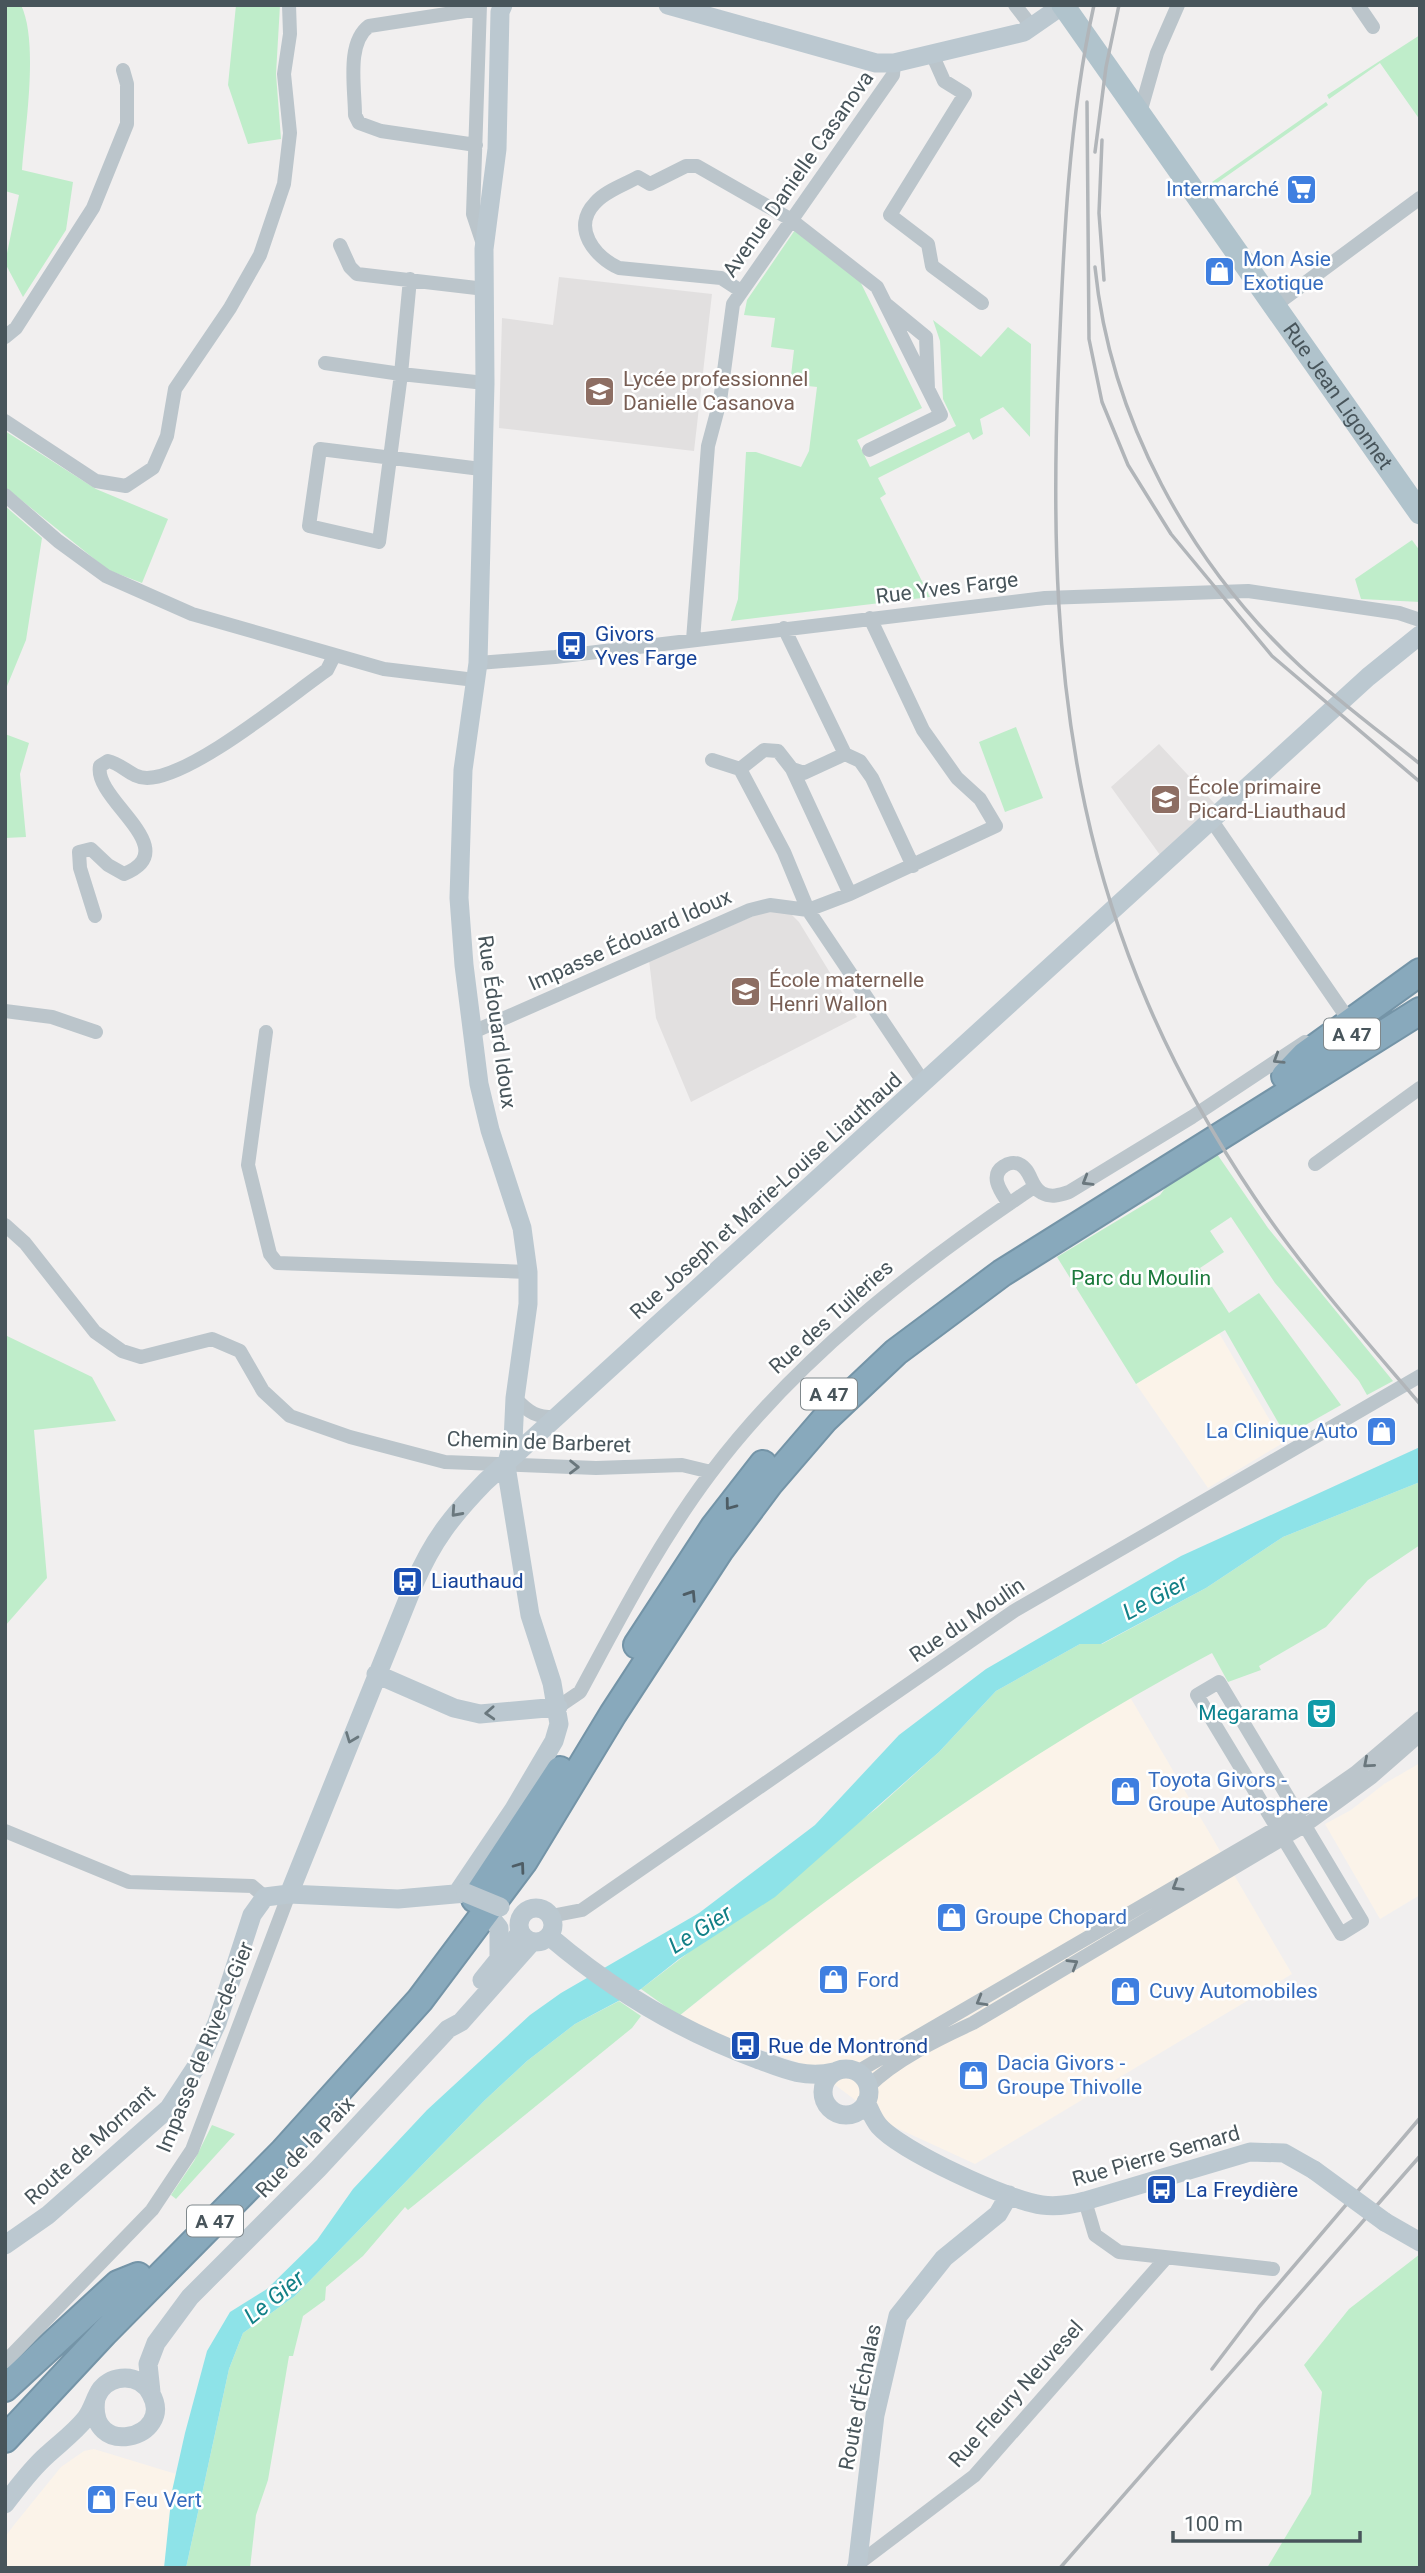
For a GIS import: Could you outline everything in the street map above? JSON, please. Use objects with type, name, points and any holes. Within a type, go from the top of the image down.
[{"type":"highway","points":[[1285,1076],[1305,1055],[1420,972]]},
{"type":"highway","name":"A 47","points":[[5,2414],[305,2104],[384,2017],[443,1942],[510,1848],[714,1527],[802,1421],[862,1363],[939,1300],[996,1260],[1420,992]]},
{"type":"highway","name":"A 47","points":[[5,2439],[104,2333],[283,2151],[420,2000],[524,1861],[612,1714],[720,1550],[769,1484],[825,1419],[896,1352],[1002,1273],[1420,1011]]},
{"type":"highway","points":[[1241,1124],[1420,1025]]},
{"type":"highway","points":[[5,2388],[118,2284],[138,2276]]},
{"type":"highway","points":[[5,2462],[104,2333]]},
{"type":"main road","points":[[668,5],[700,9],[876,62],[894,63],[1032,27],[1063,5]]},
{"type":"main road","name":"Rue Jean Ligonnet","points":[[1063,5],[1420,513]]},
{"type":"main road","name":"Rue Édouard Idoux","points":[[492,7],[497,149],[484,249],[485,383],[477,671],[463,770],[459,898],[464,965],[479,1084],[490,1129],[522,1228],[528,1272],[528,1304],[515,1398],[513,1441],[506,1466]]},
{"type":"main road","name":"Rue Joseph et Marie-Louise Liauthaud","points":[[289,1894],[376,1674],[431,1545],[452,1516],[485,1482],[506,1466],[1368,677],[1420,635]]},
{"type":"main road","points":[[463,1894],[554,1741],[559,1724],[558,1707],[530,1615],[506,1466]]},
{"type":"main road","points":[[376,1674],[454,1708],[480,1714],[558,1707]]},
{"type":"main road","points":[[265,1897],[289,1894],[398,1899],[463,1894],[565,1949],[650,2010],[717,2044],[797,2073],[822,2075],[850,2069],[864,2087],[863,2108],[848,2114],[833,2111],[817,2088],[797,2073]]},
{"type":"main road","name":"Route de Mornant","points":[[5,2245],[48,2215],[169,2108],[198,2064],[217,2023],[252,1915],[265,1897]]},
{"type":"main road","points":[[499,1959],[499,1928],[517,1923],[553,1926],[551,1916],[536,1908],[517,1923]]},
{"type":"main road","name":"Rue de la Paix","points":[[448,2029],[453,2016],[499,1959],[517,1923]]},
{"type":"main road","name":"Rue de la Paix","points":[[128,2378],[148,2364],[169,2322],[190,2297],[318,2169],[448,2029],[461,2022],[517,1923]]},
{"type":"main road","points":[[824,2099],[824,2084],[834,2072]]},
{"type":"main road","name":"Rue Pierre Semard","points":[[864,2087],[878,2125],[895,2140]]},
{"type":"main road","name":"Rue Pierre Semard","points":[[848,2114],[859,2118],[880,2135],[944,2166],[1009,2196],[1040,2205],[1064,2206],[1085,2201],[1250,2152],[1284,2153],[1314,2170],[1385,2222],[1420,2242]]},
{"type":"main road","name":"Route d'Échalas","points":[[856,2566],[875,2415],[898,2316],[944,2258],[998,2214],[1009,2196]]},
{"type":"main road","points":[[66,2440],[107,2432],[125,2438],[142,2433],[153,2417],[155,2408],[150,2392],[148,2364]]},
{"type":"main road","points":[[5,2504],[30,2472],[87,2417],[96,2398],[108,2383],[128,2378],[137,2380],[150,2392]]},
{"type":"main road","points":[[96,2398],[96,2418],[107,2432]]},
{"type":"street","points":[[5,421],[96,481],[126,486],[153,468],[167,436],[175,389],[230,308],[260,255],[284,184],[290,133],[284,75],[290,34],[289,5]]},
{"type":"street","points":[[1016,5],[1032,27]]},
{"type":"street","points":[[1139,113],[1157,53],[1178,5]]},
{"type":"street","points":[[1358,5],[1373,27]]},
{"type":"street","points":[[476,145],[381,131],[359,123],[355,115],[355,51],[359,33],[369,26],[492,7],[476,145],[473,214],[484,249]]},
{"type":"street","points":[[932,54],[944,81],[964,94],[890,215],[928,244],[932,266],[982,303]]},
{"type":"street","name":"Avenue Danielle Casanova","points":[[692,640],[709,444],[720,401],[728,323],[733,304],[893,75],[894,63]]},
{"type":"street","points":[[5,337],[16,328],[93,208],[127,124],[127,84],[123,70]]},
{"type":"street","points":[[741,292],[721,278],[619,268],[607,262],[589,244],[584,230],[594,203],[638,177],[650,184],[686,166],[697,166],[790,219],[877,287],[941,415],[869,450]]},
{"type":"street","points":[[1274,306],[1420,198]]},
{"type":"street","points":[[340,245],[350,267],[357,274],[485,289]]},
{"type":"street","points":[[410,279],[401,374],[390,458],[379,542],[309,526],[320,449],[390,458],[481,469]]},
{"type":"street","points":[[887,305],[926,337],[928,389]]},
{"type":"street","points":[[325,363],[485,383]]},
{"type":"street","name":"Rue Yves Farge","points":[[5,495],[58,541],[106,576],[192,614],[384,669],[477,671],[501,663],[1045,598],[1248,591],[1399,613],[1420,620]]},
{"type":"street","points":[[808,910],[913,866],[996,826],[980,799],[957,778],[923,730],[870,618]]},
{"type":"street","points":[[784,628],[845,754],[860,761],[872,778],[913,866]]},
{"type":"street","points":[[95,916],[80,868],[79,852],[91,849],[108,865],[124,874],[139,868],[145,858],[141,836],[133,820],[107,794],[98,776],[100,766],[108,761],[117,763],[133,776],[147,778],[195,762],[327,670],[334,656]]},
{"type":"street","points":[[740,769],[764,750],[778,751],[792,769],[850,894]]},
{"type":"street","points":[[792,769],[804,773],[845,754]]},
{"type":"street","points":[[712,760],[740,769],[784,852],[808,910],[924,1083]]},
{"type":"street","points":[[1212,821],[1346,1016]]},
{"type":"street","name":"Impasse Édouard Idoux","points":[[473,1032],[750,910],[770,905],[808,910]]},
{"type":"street","points":[[1009,1204],[997,1183],[998,1173],[1005,1165],[1015,1163],[1024,1168],[1034,1187],[1044,1194],[1057,1196],[1069,1192],[1420,972]]},
{"type":"street","points":[[5,1011],[52,1017],[96,1032]]},
{"type":"street","points":[[266,1032],[248,1165],[270,1254],[277,1263],[528,1272]]},
{"type":"street","points":[[1315,1164],[1418,1094]]},
{"type":"street","name":"Rue des Tuileries","points":[[558,1707],[580,1692],[668,1534],[711,1472],[795,1378],[836,1338],[920,1268],[1034,1187]]},
{"type":"street","name":"Chemin de Barberet","points":[[5,1225],[26,1242],[94,1332],[122,1351],[141,1357],[212,1339],[240,1351],[264,1391],[290,1416],[350,1437],[442,1462],[596,1468],[682,1465],[711,1472]]},
{"type":"street","name":"Rue du Moulin","points":[[551,1916],[582,1910],[1014,1611],[1420,1376]]},
{"type":"street","points":[[515,1398],[529,1413],[541,1418],[559,1417]]},
{"type":"street","points":[[1219,1682],[1362,1922],[1341,1934],[1279,1833],[1197,1695],[1219,1682]]},
{"type":"street","points":[[1303,1819],[1420,1718]]},
{"type":"street","points":[[864,2087],[1372,1777],[1420,1735]]},
{"type":"street","points":[[7,1836],[129,1882],[252,1886],[265,1897]]},
{"type":"street","name":"Impasse de Rive-de-Gier","points":[[5,2362],[152,2210],[191,2150],[289,1894]]},
{"type":"street","points":[[1085,2201],[1092,2228],[1101,2240],[1119,2252],[1273,2269]]},
{"type":"street","name":"Rue Fleury Neuvesel","points":[[856,2566],[974,2476],[1165,2259]]},
{"type":"shaded area","name":"Lycée professionnel Danielle Casanova","points":[[559,277],[712,294],[694,451],[499,428],[502,318],[553,325]]},
{"type":"shaded area","name":"École primaire Picard-Liauthaud","points":[[1159,744],[1215,804],[1160,855],[1111,787]]},
{"type":"shaded area","name":"École maternelle Henri Wallon","points":[[763,912],[789,912],[799,922],[857,1017],[691,1102],[656,1018],[649,960]]},
{"type":"shaded area","points":[[1219,1333],[1283,1443],[1208,1488],[1136,1384]]},
{"type":"shaded area","points":[[1130,1697],[1292,1974],[975,2164],[886,2123],[811,2067],[712,2032],[679,2016],[867,1869],[1019,1766]]},
{"type":"shaded area","points":[[1420,1763],[1420,1895],[1380,1919],[1325,1824],[1351,1810],[1384,1784]]},
{"type":"shaded area","points":[[94,2449],[176,2474],[164,2568],[5,2568],[5,2537],[61,2467],[84,2451]]},
{"type":"green space","points":[[5,5],[21,5],[29,40],[29,85],[22,170],[73,182],[66,230],[23,297],[5,263],[19,195],[5,191]]},
{"type":"green space","points":[[236,5],[280,5],[276,74],[281,139],[248,144],[228,85]]},
{"type":"green space","points":[[1420,35],[1420,120],[1380,63],[1329,99],[1327,95]]},
{"type":"green space","points":[[1326,102],[1328,105],[1214,185],[1212,182]]},
{"type":"green space","points":[[795,230],[857,275],[922,408],[857,440],[870,467],[956,426],[943,399],[940,341],[933,320],[981,357],[1008,327],[1031,344],[1030,437],[1003,407],[980,419],[983,434],[973,440],[969,432],[878,478],[886,494],[880,498],[930,597],[731,621],[738,599],[746,452],[756,452],[801,467],[809,451],[817,387],[790,384],[794,350],[771,347],[775,318],[744,315],[747,300]]},
{"type":"green space","points":[[5,431],[96,489],[168,519],[142,583],[108,570],[5,487]]},
{"type":"green space","points":[[5,506],[42,538],[26,640],[5,691]]},
{"type":"green space","points":[[1412,540],[1420,551],[1420,602],[1361,599],[1355,579]]},
{"type":"green space","points":[[1016,727],[1043,798],[1005,812],[979,742]]},
{"type":"green space","points":[[5,734],[29,743],[20,774],[26,837],[5,838]]},
{"type":"green space","name":"Parc du Moulin","points":[[1217,1154],[1268,1228],[1393,1381],[1367,1395],[1359,1381],[1275,1283],[1231,1217],[1210,1231],[1224,1252],[1200,1268],[1229,1313],[1259,1293],[1341,1405],[1286,1436],[1225,1330],[1136,1384],[1057,1257],[1160,1195],[1166,1187]]},
{"type":"green space","points":[[5,1335],[92,1377],[116,1421],[34,1430],[47,1578],[5,1626]]},
{"type":"green space","points":[[1420,1482],[1420,1545],[1368,1580],[1326,1627],[1259,1666],[1261,1670],[1228,1682],[1212,1653],[1141,1692],[1004,1777],[871,1868],[679,2016],[641,1989],[877,1808],[939,1752],[996,1691],[1080,1644],[1102,1644],[1206,1588],[1283,1537]]},
{"type":"green space","points":[[619,2001],[641,2016],[632,2028],[408,2210],[405,2207],[363,2256],[326,2287],[325,2300],[303,2316],[293,2356],[289,2356],[268,2480],[256,2515],[250,2568],[186,2568],[229,2369],[243,2333],[295,2296],[485,2100],[527,2061],[575,2024]]},
{"type":"green space","points":[[212,2125],[235,2134],[176,2199],[171,2195],[194,2161]]},
{"type":"green space","points":[[1420,2254],[1420,2568],[1267,2568],[1311,2494],[1322,2392],[1304,2365],[1349,2309]]},
{"type":"water","name":"Le Gier","points":[[1420,1447],[1420,1482],[1283,1537],[1206,1588],[1101,1644],[1080,1644],[996,1691],[939,1752],[775,1897],[679,1959],[641,1989],[575,2024],[527,2061],[485,2100],[295,2296],[243,2333],[229,2369],[186,2568],[164,2568],[172,2491],[185,2433],[207,2351],[230,2312],[267,2289],[317,2240],[353,2189],[427,2110],[530,2015],[561,1993],[699,1913],[815,1825],[899,1735],[986,1669],[1181,1556]]},
{"type":"railway","points":[[1094,5],[1078,98],[1068,192],[1058,380],[1056,494],[1059,602],[1068,706],[1085,807],[1111,905],[1147,1003],[1195,1100],[1255,1198],[1293,1252],[1420,1404]]},
{"type":"railway","points":[[1095,152],[1106,67],[1119,5]]},
{"type":"railway","points":[[1087,102],[1089,339],[1102,402],[1128,465],[1171,534],[1272,656],[1420,782]]},
{"type":"railway","points":[[1102,140],[1099,213],[1104,280]]},
{"type":"railway","points":[[1095,267],[1104,323],[1118,379],[1137,432],[1190,534],[1223,581],[1260,625],[1300,666],[1420,764]]},
{"type":"railway","points":[[1212,2369],[1259,2307],[1420,2118]]},
{"type":"railway","points":[[1060,2568],[1420,2156]]},
{"type":"place","name":"Intermarché","points":[[1302,189]]},
{"type":"place","name":"Mon Asie Exotique","points":[[1220,271]]},
{"type":"place","name":"Lycée professionnel Danielle Casanova","points":[[600,391]]},
{"type":"place","name":"Givors Yves Farge","points":[[572,646]]},
{"type":"place","name":"École primaire Picard-Liauthaud","points":[[1165,799]]},
{"type":"place","name":"École maternelle Henri Wallon","points":[[746,992]]},
{"type":"place","name":"La Clinique Auto","points":[[1381,1431]]},
{"type":"place","name":"Liauthaud","points":[[408,1581]]},
{"type":"place","name":"Megarama","points":[[1322,1713]]},
{"type":"place","name":"Toyota Givors - Groupe Autosphere","points":[[1125,1792]]},
{"type":"place","name":"Groupe Chopard","points":[[952,1917]]},
{"type":"place","name":"Ford","points":[[834,1980]]},
{"type":"place","name":"Cuvy Automobiles","points":[[1126,1991]]},
{"type":"place","name":"Rue de Montrond","points":[[745,2046]]},
{"type":"place","name":"Dacia Givors - Groupe Thivolle","points":[[974,2075]]},
{"type":"place","name":"La Freydière","points":[[1162,2190]]},
{"type":"place","name":"Feu Vert","points":[[101,2500]]}]
